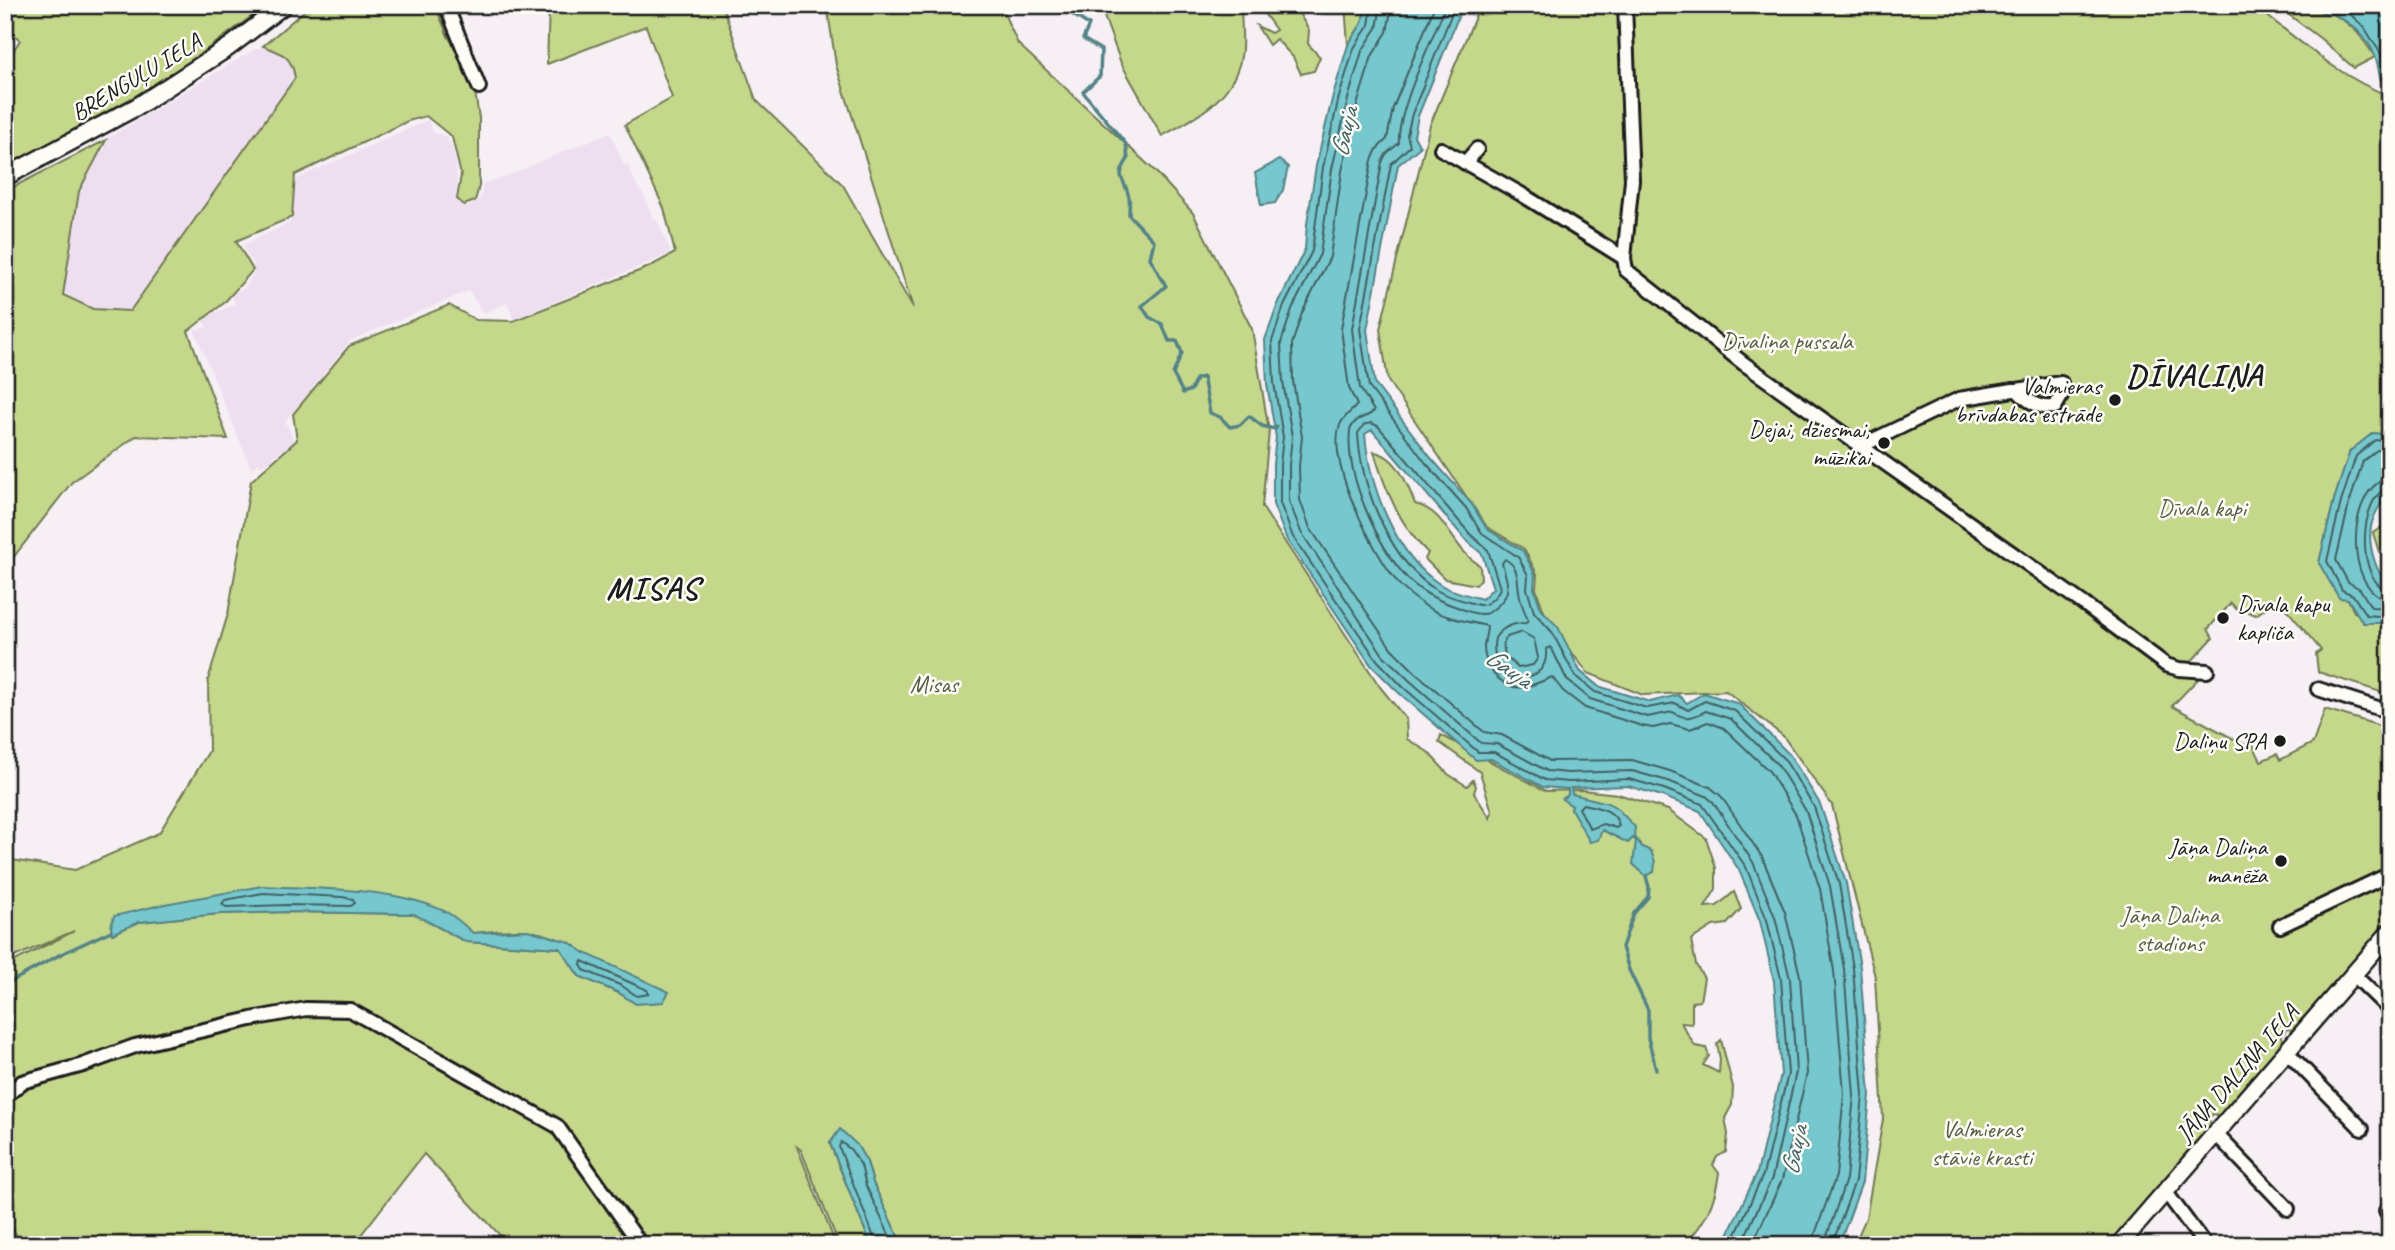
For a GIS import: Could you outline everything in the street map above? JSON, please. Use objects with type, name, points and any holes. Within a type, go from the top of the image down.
[{"type":"street","name":"BRENGUĻU IELA","points":[[5,177],[138,106],[229,47],[284,5]]},
{"type":"street","points":[[446,5],[479,87]]},
{"type":"street","points":[[1625,5],[1632,180],[1624,258],[1626,270],[1718,344],[2166,665],[2207,671]]},
{"type":"street","points":[[1441,149],[1521,194],[1624,258]]},
{"type":"street","points":[[1465,163],[1477,149]]},
{"type":"street","points":[[1861,446],[1959,399],[2017,390]]},
{"type":"street","points":[[1875,457],[1895,430]]},
{"type":"street","points":[[2318,689],[2390,712]]},
{"type":"street","points":[[2280,926],[2390,874]]},
{"type":"street","name":"JĀŅA DALIŅA IELA","points":[[2119,1245],[2390,932]]},
{"type":"street","points":[[2353,974],[2390,1010]]},
{"type":"street","points":[[5,1097],[22,1082],[83,1065],[135,1046],[251,1018],[306,1009],[350,1010],[557,1125],[641,1245]]},
{"type":"street","points":[[2286,1051],[2362,1129]]},
{"type":"street","points":[[2215,1133],[2288,1209]]},
{"type":"street","points":[[2165,1191],[2205,1245]]},
{"type":"shaded area","points":[[257,48],[283,54],[293,65],[296,78],[131,312],[92,309],[63,294],[78,191],[108,138]]},
{"type":"shaded area","points":[[428,120],[433,132],[446,137],[452,146],[456,162],[457,196],[468,207],[481,198],[483,183],[502,178],[610,132],[624,165],[627,164],[640,192],[642,191],[654,220],[657,219],[671,253],[514,319],[507,303],[483,313],[469,291],[351,340],[285,421],[295,442],[273,457],[274,459],[251,468],[194,330],[207,327],[203,318],[235,304],[232,294],[245,288],[254,273],[253,262],[243,245],[291,222],[282,200],[298,178]]},
{"type":"green space","points":[[5,5],[267,5],[168,78],[5,168],[5,60],[20,40],[5,26]]},
{"type":"green space","points":[[311,5],[435,5],[448,36],[473,79],[479,118],[479,186],[475,201],[464,205],[457,199],[461,175],[452,137],[426,116],[408,121],[295,175],[292,217],[236,241],[253,270],[224,303],[188,331],[228,439],[136,436],[72,482],[5,568],[5,191],[106,140],[79,191],[63,295],[93,309],[130,311],[295,78],[285,56],[263,46]]},
{"type":"green space","name":"Misas","points":[[549,5],[722,5],[756,100],[843,185],[913,308],[836,65],[827,5],[1000,5],[1018,44],[1156,172],[1193,213],[1252,329],[1269,431],[1262,507],[1380,687],[1406,719],[1407,739],[1428,752],[1448,774],[1467,786],[1473,780],[1476,786],[1474,793],[1490,818],[1492,812],[1480,772],[1439,742],[1441,735],[1546,791],[1581,790],[1618,794],[1668,810],[1706,838],[1716,868],[1716,889],[1705,907],[1717,906],[1734,892],[1741,909],[1727,924],[1713,926],[1691,940],[1696,965],[1704,978],[1700,1001],[1692,1002],[1692,1024],[1681,1023],[1695,1046],[1706,1048],[1709,1056],[1703,1065],[1719,1073],[1717,1044],[1721,1040],[1733,1087],[1732,1105],[1725,1118],[1728,1134],[1726,1152],[1717,1157],[1713,1165],[1719,1173],[1715,1194],[1704,1220],[1684,1245],[902,1245],[873,1183],[867,1162],[830,1144],[871,1245],[839,1245],[801,1150],[797,1147],[836,1245],[509,1245],[424,1154],[353,1245],[22,1245],[5,1214],[5,966],[74,931],[5,961],[5,859],[75,870],[159,833],[209,751],[208,680],[228,614],[251,481],[297,440],[293,414],[349,346],[449,305],[476,320],[513,321],[649,267],[675,253],[664,208],[625,125],[672,98],[646,26],[547,64]],"holes":[[[165,904],[449,914],[473,933],[522,930],[562,941],[576,948],[600,968],[636,1004],[619,993],[579,976],[560,948],[466,942],[414,914],[220,914],[139,922],[112,934]]]},
{"type":"green space","points":[[1100,5],[1241,5],[1242,49],[1233,80],[1225,92],[1203,112],[1162,136],[1121,63]]},
{"type":"green space","points":[[1258,5],[1294,5],[1309,30],[1308,44],[1320,57],[1314,71],[1301,74],[1293,57],[1276,39],[1269,45],[1257,26],[1271,33],[1276,30]]},
{"type":"green space","points":[[1345,5],[1366,5],[1362,23],[1348,45]]},
{"type":"green space","name":"Dīvaliņa pussala","points":[[1480,5],[2253,5],[2336,68],[2390,96],[2390,435],[2373,433],[2350,451],[2334,500],[2319,563],[2348,599],[2354,612],[2390,626],[2390,695],[2318,672],[2316,654],[2321,650],[2278,599],[2256,615],[2246,611],[2241,614],[2231,603],[2208,629],[2213,638],[2187,666],[2199,678],[2172,706],[2247,746],[2252,743],[2261,761],[2277,754],[2280,760],[2313,743],[2325,709],[2390,729],[2390,922],[2296,1031],[2287,1029],[2280,1036],[2284,1040],[2282,1046],[2223,1116],[2213,1114],[2209,1119],[2209,1133],[2119,1245],[1854,1245],[1866,1218],[1883,1119],[1875,977],[1832,805],[1783,736],[1726,691],[1643,695],[1588,673],[1548,623],[1536,589],[1537,574],[1524,549],[1487,527],[1388,381],[1380,329],[1430,125]]},
{"type":"green space","points":[[2276,5],[2308,5],[2328,15],[2331,13],[2356,32],[2375,57],[2354,68]]},
{"type":"green space","points":[[1374,452],[1382,454],[1395,465],[1415,504],[1439,518],[1461,548],[1480,566],[1481,579],[1476,585],[1445,579],[1425,559],[1428,553],[1409,531],[1395,506]]},
{"type":"green space","points":[[2390,504],[2390,579],[2386,577],[2388,556],[2379,552],[2373,533],[2383,526],[2384,507]]},
{"type":"water","name":"Gauja","points":[[1366,5],[1463,5],[1418,116],[1414,136],[1420,147],[1398,165],[1367,330],[1375,384],[1431,458],[1471,503],[1487,529],[1523,551],[1535,574],[1534,588],[1541,609],[1558,627],[1580,671],[1598,686],[1650,702],[1678,695],[1687,703],[1704,693],[1739,704],[1790,755],[1820,804],[1846,883],[1860,967],[1870,1095],[1862,1182],[1839,1245],[1723,1245],[1757,1173],[1781,1074],[1774,981],[1760,921],[1739,870],[1700,811],[1628,786],[1571,788],[1572,794],[1616,807],[1635,827],[1634,835],[1642,847],[1651,851],[1655,862],[1654,872],[1646,876],[1633,864],[1636,841],[1633,838],[1628,843],[1602,830],[1598,840],[1590,842],[1571,809],[1572,806],[1562,799],[1568,795],[1568,789],[1543,787],[1491,759],[1476,760],[1398,692],[1371,665],[1287,540],[1273,504],[1276,437],[1267,384],[1265,340],[1278,304],[1305,249],[1316,166],[1333,95],[1348,45],[1362,23]],"holes":[[[1372,430],[1465,539],[1482,554],[1493,588],[1482,599],[1441,585],[1410,556],[1387,518],[1379,497],[1365,434]]]},
{"type":"water","points":[[2308,5],[2390,5],[2390,92],[2383,84],[2375,56],[2363,36],[2331,13],[2328,15]]},
{"type":"water","points":[[1279,160],[1288,167],[1283,190],[1275,203],[1261,205],[1255,173]]},
{"type":"water","points":[[2373,433],[2390,435],[2390,492],[2376,513],[2370,534],[2380,574],[2390,584],[2390,626],[2388,623],[2363,623],[2348,599],[2339,598],[2319,563],[2334,500],[2350,451]]},
{"type":"water","points":[[262,886],[357,891],[406,898],[448,913],[473,933],[528,930],[569,942],[585,953],[669,992],[663,1002],[636,1004],[619,993],[579,976],[560,948],[466,942],[414,914],[220,914],[139,922],[112,934],[114,916]]},
{"type":"water","points":[[840,1129],[857,1145],[867,1162],[873,1183],[902,1245],[871,1245],[830,1143]]},
{"type":"waterway","points":[[1064,5],[1067,11],[1089,25],[1083,39],[1101,50],[1100,76],[1083,92],[1126,144],[1128,159],[1121,175],[1129,197],[1129,215],[1154,241],[1150,258],[1166,286],[1142,306],[1149,317],[1162,324],[1169,341],[1177,341],[1182,353],[1173,374],[1183,393],[1191,390],[1196,379],[1203,377],[1210,413],[1220,417],[1230,427],[1240,425],[1249,416],[1262,426],[1275,429],[1277,427]]},
{"type":"waterway","points":[[1646,876],[1648,897],[1634,913],[1622,947],[1629,970],[1648,1010],[1648,1038],[1656,1069]]},
{"type":"waterway","points":[[5,985],[61,954],[111,931]]},
{"type":"place","name":"Valmieras brīvdabas estrāde","points":[[2115,400]]},
{"type":"place","name":"Dejai, dziesmai, mūzikai","points":[[1884,443]]},
{"type":"place","name":"Dīvala kapu kapliča","points":[[2223,618]]},
{"type":"place","name":"Daliņu SPA","points":[[2280,741]]},
{"type":"place","name":"Jāņa Daliņa manēža","points":[[2281,861]]},
{"type":"district","name":"DĪVALIŅA","points":[[2195,375]]},
{"type":"district","name":"MISAS","points":[[653,588]]},
{"type":"park label","name":"Dīvala kapi","points":[[2202,508]]},
{"type":"park label","name":"Jāņa Daliņa stadions","points":[[2170,929]]},
{"type":"park label","name":"Valmieras stāvie krasti","points":[[1982,1143]]}]
